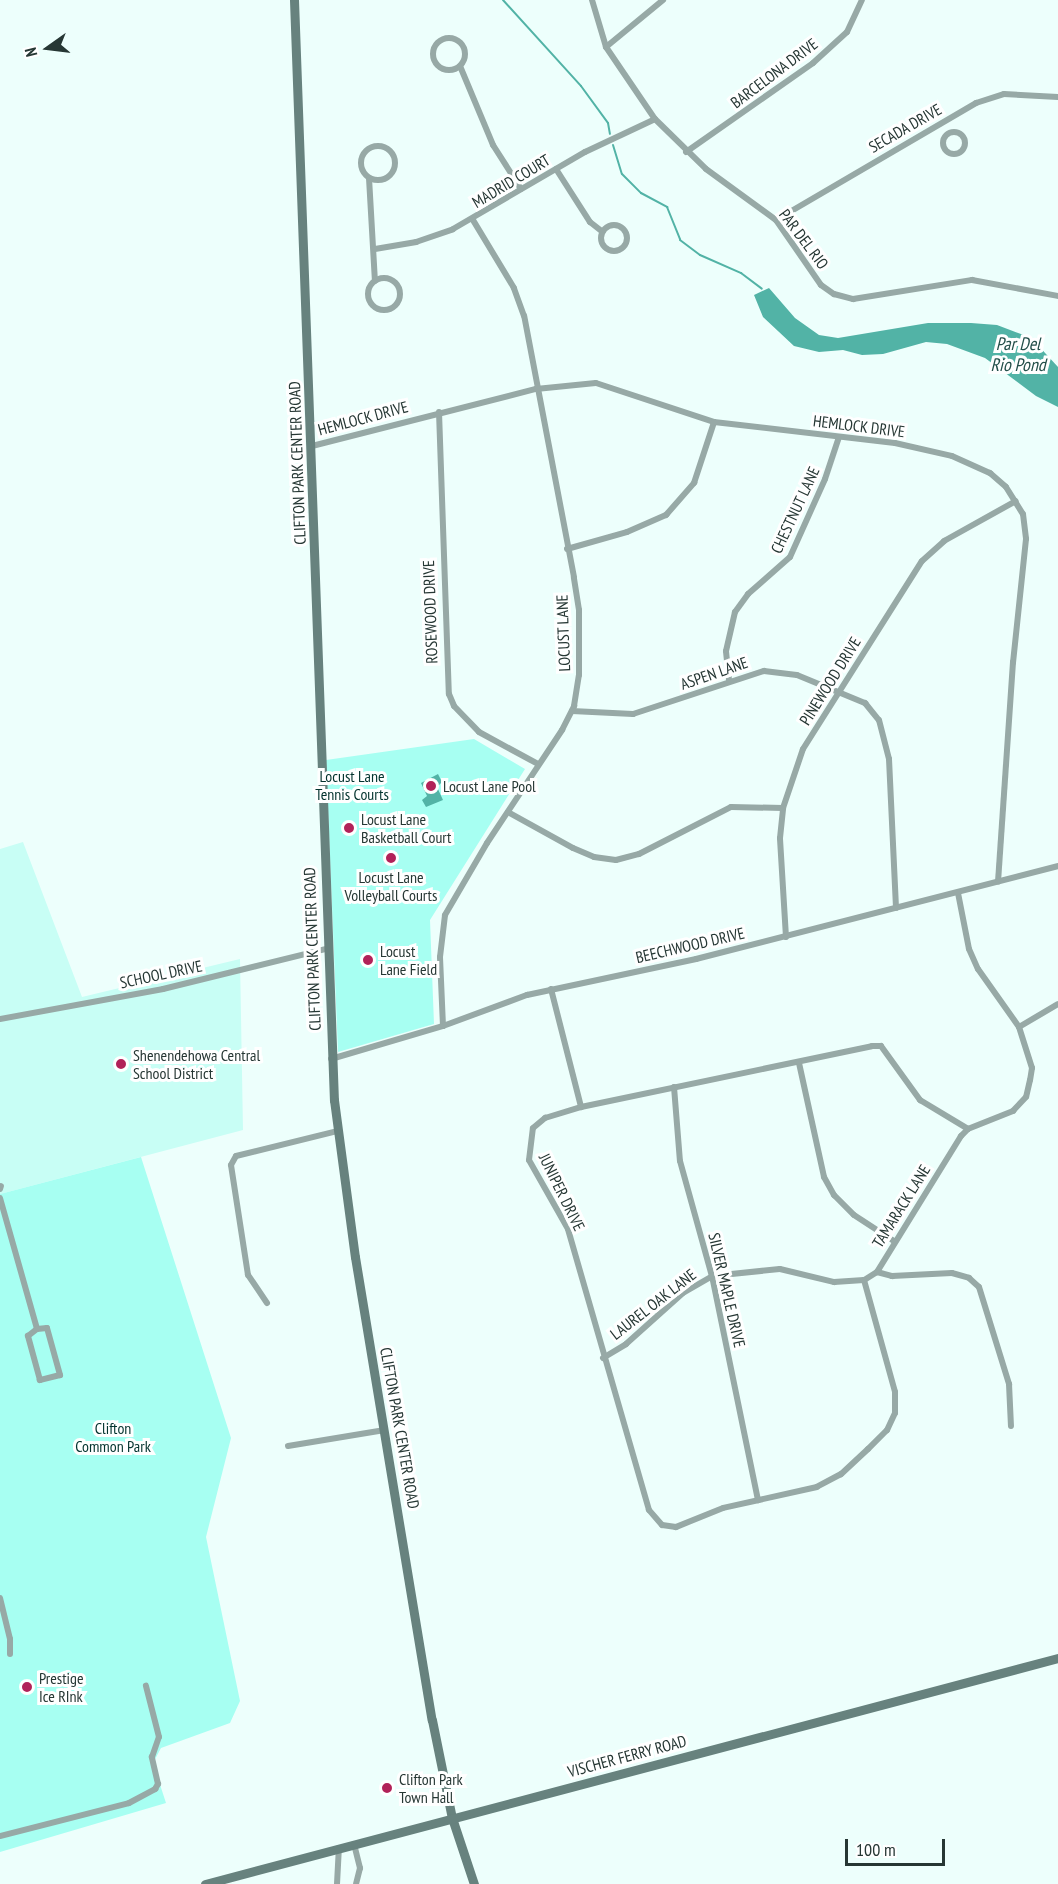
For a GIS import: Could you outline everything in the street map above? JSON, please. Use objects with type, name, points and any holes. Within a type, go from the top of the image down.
[{"type":"street","name":"CLIFTON PARK CENTER ROAD","points":[[294,0],[312,446],[331,1059],[338,1131],[432,1720],[452,1818],[474,1884]]},
{"type":"street","name":"PAR DEL RIO","points":[[592,0],[606,47],[655,119],[686,152],[776,220],[822,285],[844,298],[972,280],[1058,296]]},
{"type":"street","points":[[606,47],[663,0]]},
{"type":"street","name":"BARCELONA DRIVE","points":[[686,152],[813,63],[847,32],[862,0]]},
{"type":"street","points":[[460,66],[449,70],[438,66],[432,52],[438,42],[449,38],[459,42],[465,56],[460,66],[493,145],[521,189]]},
{"type":"street","name":"SECADA DRIVE","points":[[776,220],[944,121],[990,97],[1020,94],[1058,97]]},
{"type":"street","name":"MADRID COURT","points":[[375,249],[429,239],[472,220],[556,169],[655,119]]},
{"type":"street","points":[[944,121],[951,133]]},
{"type":"street","points":[[369,178],[381,180],[394,170],[394,158],[387,149],[375,147],[364,153],[361,165],[369,178],[375,249],[375,281],[369,291],[372,303],[381,310],[393,307],[400,297],[397,285],[387,279],[375,281]]},
{"type":"street","points":[[556,169],[590,222],[603,232]]},
{"type":"street","name":"LOCUST LANE","points":[[443,1026],[440,929],[481,853],[572,711],[579,675],[579,610],[520,303],[472,220]]},
{"type":"street","points":[[608,226],[620,226],[627,235],[627,243],[621,249],[609,250],[603,244],[603,232],[608,226]]},
{"type":"street","name":"HEMLOCK DRIVE","points":[[312,446],[536,389],[596,383],[714,422],[895,443],[952,456],[999,479],[1023,514],[1026,539],[1013,662],[998,881]]},
{"type":"street","name":"ROSEWOOD DRIVE","points":[[439,412],[449,694],[454,706],[479,732],[538,764]]},
{"type":"street","points":[[567,549],[627,532],[666,515],[694,483],[714,422]]},
{"type":"street","name":"CHESTNUT LANE","points":[[729,680],[726,651],[735,612],[748,594],[790,557],[825,479],[839,437]]},
{"type":"street","name":"PINEWOOD DRIVE","points":[[786,936],[780,870],[783,808],[803,749],[922,561],[944,541],[1016,501]]},
{"type":"street","name":"ASPEN LANE","points":[[572,711],[591,715],[633,714],[729,680],[753,673],[778,671],[840,691],[865,703],[879,720],[889,759],[896,908]]},
{"type":"street","points":[[508,812],[573,848],[594,857],[616,860],[639,854],[731,807],[783,808]]},
{"type":"street","name":"BEECHWOOD DRIVE","points":[[331,1059],[443,1026],[551,989],[786,936],[1058,866]]},
{"type":"street","points":[[958,893],[969,949],[978,969],[1019,1027],[1032,1068],[1026,1097],[1012,1110],[968,1129]]},
{"type":"street","name":"SCHOOL DRIVE","points":[[0,1019],[164,989],[326,949]]},
{"type":"street","points":[[551,989],[581,1107]]},
{"type":"street","points":[[1019,1027],[1058,1004]]},
{"type":"street","name":"JUNIPER DRIVE","points":[[758,1500],[723,1508],[692,1523],[662,1525],[649,1510],[603,1358],[568,1229],[529,1160],[533,1128],[545,1118],[581,1107],[881,1046],[920,1100],[968,1129]]},
{"type":"street","points":[[799,1063],[824,1177],[834,1195],[854,1215],[894,1241]]},
{"type":"street","name":"SILVER MAPLE DRIVE","points":[[674,1087],[680,1161],[712,1275],[758,1500]]},
{"type":"street","name":"TAMARACK LANE","points":[[864,1280],[877,1272],[894,1241],[968,1129]]},
{"type":"street","points":[[267,1303],[248,1275],[231,1165],[236,1156],[338,1131]]},
{"type":"street","points":[[0,1198],[36,1329]]},
{"type":"street","name":"LAUREL OAK LANE","points":[[603,1358],[626,1344],[683,1293],[712,1275],[780,1269],[834,1282],[864,1280]]},
{"type":"street","points":[[877,1272],[892,1276],[952,1273],[969,1278],[979,1287],[1009,1384],[1011,1426]]},
{"type":"street","points":[[758,1500],[818,1487],[841,1474],[887,1430],[895,1413],[892,1383],[864,1280]]},
{"type":"street","points":[[47,1328],[60,1375],[40,1380],[28,1336],[36,1329],[47,1328]]},
{"type":"street","points":[[288,1446],[386,1429]]},
{"type":"street","points":[[0,1598],[10,1639],[10,1654]]},
{"type":"street","name":"VISCHER FERRY ROAD","points":[[205,1884],[1058,1658]]},
{"type":"street","points":[[0,1836],[129,1803],[155,1789],[158,1784],[152,1756],[159,1737],[146,1686]]},
{"type":"street","points":[[354,1844],[360,1868],[356,1884]]},
{"type":"street","points":[[337,1884],[339,1848]]},
{"type":"shaded area","name":"Shenendehowa Central School District","points":[[23,842],[82,997],[240,959],[243,1130],[0,1194],[0,849]]},
{"type":"green space","name":"Locust Lane Tennis Courts","points":[[474,739],[525,769],[430,920],[434,1024],[338,1052],[326,760]]},
{"type":"green space","name":"Clifton Common Park","points":[[141,1157],[231,1438],[206,1537],[240,1701],[230,1723],[161,1748],[153,1763],[166,1803],[0,1852],[0,1194]]},
{"type":"water","name":"Par Del Rio Pond","points":[[769,288],[795,318],[819,335],[838,338],[928,323],[997,325],[1021,334],[1034,341],[1058,367],[1058,407],[1036,396],[985,358],[947,344],[926,342],[883,354],[862,355],[843,350],[819,352],[794,346],[763,317],[754,295]]},
{"type":"water","points":[[438,774],[442,782],[437,787],[443,800],[426,807],[422,800],[427,796],[421,783]]},
{"type":"waterway","points":[[503,0],[581,86],[608,123],[610,134]]},
{"type":"waterway","points":[[613,145],[622,174],[641,193],[667,207],[680,240],[700,255],[741,273],[762,289]]},
{"type":"place","name":"Locust Lane Pool","points":[[431,786]]},
{"type":"place","name":"Locust Lane Basketball Court","points":[[349,828]]},
{"type":"place","name":"Locust Lane Volleyball Courts","points":[[391,858]]},
{"type":"place","name":"Locust Lane Field","points":[[368,960]]},
{"type":"place","name":"Shenendehowa Central School District","points":[[121,1064]]},
{"type":"place","name":"Prestige Ice RInk","points":[[27,1687]]},
{"type":"place","name":"Clifton Park Town Hall","points":[[387,1788]]}]
